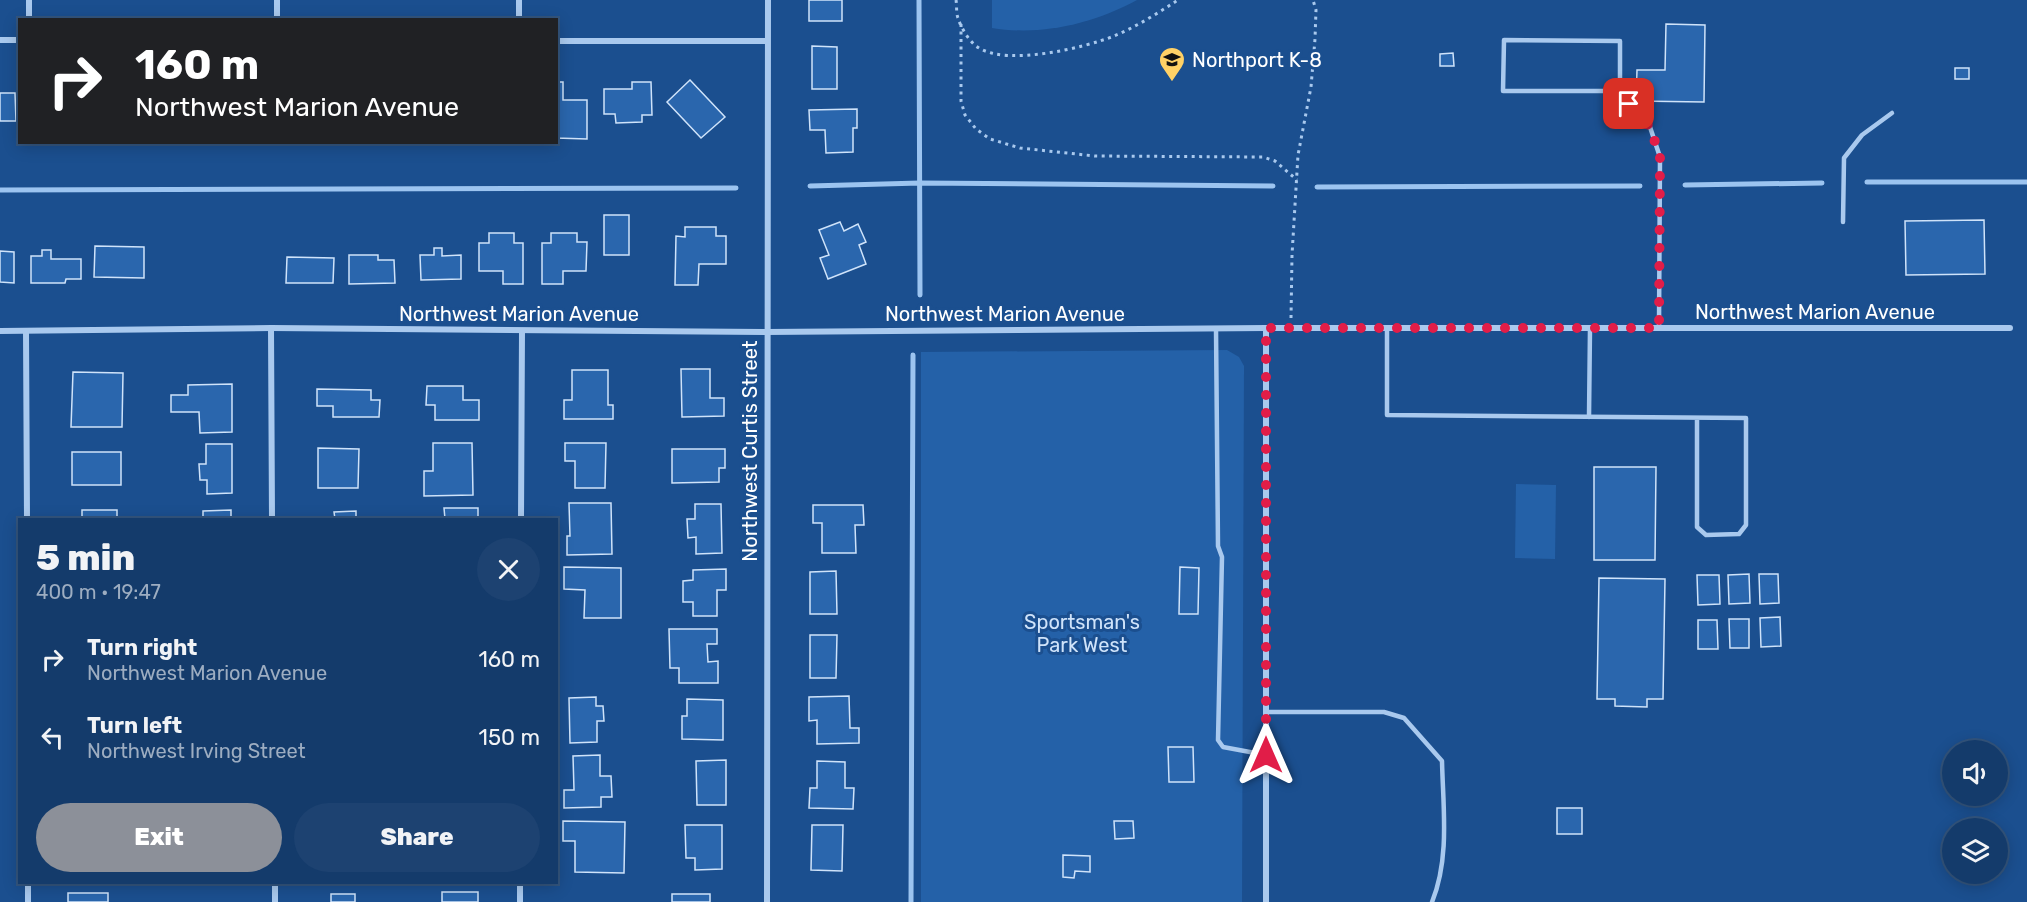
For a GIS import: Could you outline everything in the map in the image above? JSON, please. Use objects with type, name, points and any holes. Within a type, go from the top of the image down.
[{"type":"street","points":[[29,0],[29,18]]},
{"type":"street","points":[[277,0],[277,18]]},
{"type":"street","points":[[519,0],[519,18]]},
{"type":"street","name":"Northwest Curtis Street","points":[[767,902],[768,0]]},
{"type":"street","points":[[0,40],[18,40]]},
{"type":"street","points":[[558,41],[767,41]]},
{"type":"street","points":[[271,328],[272,518]]},
{"type":"street","name":"Northwest Marion Avenue","points":[[0,330],[271,328],[766,332],[1266,328],[2010,328]]},
{"type":"street","points":[[1266,328],[1266,902]]},
{"type":"street","points":[[26,331],[27,518]]},
{"type":"street","points":[[521,518],[522,331]]},
{"type":"street","points":[[28,884],[28,902]]},
{"type":"street","points":[[275,884],[275,902]]},
{"type":"street","points":[[520,884],[520,902]]},
{"type":"lane","points":[[1620,92],[1503,91],[1504,40],[1620,41],[1620,92],[1650,127],[1660,157],[1659,328]]},
{"type":"lane","points":[[1843,222],[1844,158],[1862,135],[1892,113]]},
{"type":"lane","points":[[1387,328],[1387,415],[1746,418],[1746,525],[1739,534],[1706,535],[1697,527],[1697,418]]},
{"type":"lane","points":[[1589,417],[1590,328]]},
{"type":"lane","points":[[1216,329],[1218,546],[1222,557],[1218,740],[1223,747],[1266,755]]},
{"type":"lane","points":[[1266,712],[1384,712],[1404,718],[1442,761],[1443,863],[1440,882],[1432,902]]},
{"type":"path","points":[[956,0],[957,18],[969,39],[979,48],[1001,56],[1024,56],[1088,46],[1117,35],[1178,0]]},
{"type":"path","points":[[1291,328],[1292,255],[1298,155],[1311,87],[1316,10],[1313,0]]},
{"type":"path","points":[[961,24],[961,101],[965,116],[976,129],[990,139],[1020,148],[1095,156],[1263,157],[1275,161],[1297,180]]},
{"type":"green space","points":[[992,0],[1137,0],[1085,22],[1048,29],[1010,30],[992,28]]},
{"type":"green space","name":"Sportsman's Park West","points":[[1227,350],[1239,357],[1244,366],[1242,902],[921,902],[921,352]]},
{"type":"green space","points":[[1516,484],[1556,485],[1555,559],[1515,558]]},
{"type":"building","points":[[809,0],[842,0],[842,21],[809,21]]},
{"type":"building","points":[[1666,24],[1705,25],[1704,102],[1636,101],[1637,70],[1665,70]]},
{"type":"building","points":[[812,46],[837,47],[837,89],[812,89]]},
{"type":"building","points":[[1453,53],[1454,66],[1440,66],[1440,54]]},
{"type":"building","points":[[1955,68],[1969,68],[1969,79],[1955,79]]},
{"type":"building","points":[[690,80],[725,117],[701,138],[667,102]]},
{"type":"building","points":[[558,82],[563,82],[563,100],[587,100],[587,139],[558,138]]},
{"type":"building","points":[[632,82],[651,82],[652,115],[642,115],[642,122],[616,123],[615,114],[604,114],[604,89],[632,89]]},
{"type":"building","points":[[0,93],[15,93],[16,121],[0,121]]},
{"type":"building","points":[[857,109],[857,128],[853,128],[853,152],[826,153],[825,130],[810,130],[809,110]]},
{"type":"building","points":[[604,215],[629,215],[629,255],[604,255]]},
{"type":"building","points":[[1984,220],[1985,274],[1906,275],[1905,221]]},
{"type":"building","points":[[840,222],[844,231],[858,224],[866,242],[859,245],[866,264],[828,279],[820,258],[829,255],[819,230]]},
{"type":"building","points":[[685,227],[716,227],[716,236],[726,236],[726,264],[699,264],[698,285],[675,285],[676,236],[685,237]]},
{"type":"building","points":[[489,233],[514,233],[514,243],[523,243],[523,284],[503,284],[503,271],[479,271],[479,243],[489,243]]},
{"type":"building","points":[[551,233],[577,233],[577,242],[587,242],[586,271],[563,271],[563,284],[542,284],[542,243],[551,243]]},
{"type":"building","points":[[95,246],[144,247],[144,278],[94,277]]},
{"type":"building","points":[[434,248],[442,248],[442,256],[461,255],[461,279],[421,280],[420,255],[434,255]]},
{"type":"building","points":[[42,250],[51,250],[51,259],[81,259],[81,279],[66,279],[65,283],[31,283],[31,256],[42,256]]},
{"type":"building","points":[[0,251],[14,252],[14,283],[0,282]]},
{"type":"building","points":[[349,255],[378,255],[378,260],[394,260],[395,283],[349,284]]},
{"type":"building","points":[[287,257],[334,258],[333,283],[286,283]]},
{"type":"building","points":[[681,369],[710,369],[710,398],[724,398],[724,416],[682,417]]},
{"type":"building","points":[[572,370],[608,370],[608,405],[613,405],[613,419],[564,419],[564,400],[572,400]]},
{"type":"building","points":[[73,372],[123,373],[122,427],[71,427]]},
{"type":"building","points":[[232,384],[232,432],[200,433],[199,412],[171,412],[171,395],[188,395],[188,385]]},
{"type":"building","points":[[427,386],[463,386],[463,400],[479,400],[479,420],[435,420],[435,405],[426,405]]},
{"type":"building","points":[[317,389],[371,390],[371,400],[380,400],[379,417],[333,417],[333,406],[317,406]]},
{"type":"building","points":[[433,443],[472,443],[473,495],[424,496],[424,471],[433,471]]},
{"type":"building","points":[[565,443],[606,443],[605,488],[575,488],[575,461],[565,461]]},
{"type":"building","points":[[206,444],[232,444],[232,493],[207,494],[207,480],[200,480],[199,464],[206,464]]},
{"type":"building","points":[[318,448],[359,449],[358,488],[318,488]]},
{"type":"building","points":[[672,449],[725,449],[725,468],[719,468],[719,482],[672,483]]},
{"type":"building","points":[[72,452],[121,452],[121,485],[72,485]]},
{"type":"building","points":[[1594,467],[1656,467],[1655,560],[1594,560]]},
{"type":"building","points":[[569,503],[611,503],[612,554],[567,555],[567,536],[570,536]]},
{"type":"building","points":[[695,504],[721,504],[722,553],[696,554],[696,537],[688,538],[687,519],[695,519]]},
{"type":"building","points":[[813,505],[863,505],[864,525],[855,525],[856,553],[822,553],[822,523],[813,523]]},
{"type":"building","points":[[444,508],[478,508],[478,518],[445,518]]},
{"type":"building","points":[[82,510],[117,510],[117,518],[82,518]]},
{"type":"building","points":[[231,510],[231,518],[203,518],[203,511]]},
{"type":"building","points":[[356,511],[356,518],[335,518],[334,512]]},
{"type":"building","points":[[564,567],[621,568],[621,618],[584,618],[585,590],[564,589]]},
{"type":"building","points":[[1180,567],[1199,568],[1198,614],[1179,614]]},
{"type":"building","points":[[726,569],[726,590],[717,590],[717,616],[693,616],[693,602],[683,602],[683,581],[693,580],[693,570]]},
{"type":"building","points":[[836,571],[837,614],[810,614],[810,572]]},
{"type":"building","points":[[1749,574],[1750,603],[1729,604],[1728,575]]},
{"type":"building","points":[[1759,574],[1778,574],[1779,603],[1760,604]]},
{"type":"building","points":[[1697,575],[1719,575],[1720,604],[1698,605]]},
{"type":"building","points":[[1599,578],[1665,579],[1663,699],[1647,699],[1647,707],[1615,706],[1615,699],[1597,699]]},
{"type":"building","points":[[1780,617],[1781,646],[1761,647],[1760,618]]},
{"type":"building","points":[[1729,619],[1749,619],[1749,648],[1730,648]]},
{"type":"building","points":[[1698,620],[1717,620],[1718,649],[1698,649]]},
{"type":"building","points":[[669,629],[717,629],[717,644],[707,644],[708,662],[718,661],[718,683],[679,683],[679,668],[670,668]]},
{"type":"building","points":[[810,635],[837,635],[836,678],[810,678]]},
{"type":"building","points":[[849,696],[850,728],[859,728],[859,743],[817,744],[817,720],[809,721],[809,697]]},
{"type":"building","points":[[596,697],[596,706],[603,706],[604,721],[597,721],[597,742],[570,743],[569,698]]},
{"type":"building","points":[[687,699],[723,700],[723,740],[682,739],[682,716],[687,716]]},
{"type":"building","points":[[1168,747],[1193,747],[1194,782],[1169,782]]},
{"type":"building","points":[[600,755],[600,776],[611,776],[612,797],[601,797],[601,807],[564,808],[564,790],[574,790],[573,756]]},
{"type":"building","points":[[726,760],[726,805],[697,805],[696,761]]},
{"type":"building","points":[[817,761],[845,762],[845,788],[854,788],[853,809],[809,808],[810,788],[817,788]]},
{"type":"building","points":[[1557,808],[1582,808],[1582,834],[1557,834]]},
{"type":"building","points":[[563,821],[625,822],[624,873],[575,872],[575,841],[563,841]]},
{"type":"building","points":[[1114,821],[1133,821],[1134,838],[1115,839]]},
{"type":"building","points":[[685,825],[722,825],[722,869],[695,870],[695,858],[686,858]]},
{"type":"building","points":[[812,825],[843,825],[842,871],[811,870]]},
{"type":"building","points":[[1063,855],[1090,856],[1090,872],[1075,871],[1074,878],[1063,877]]},
{"type":"building","points":[[442,892],[478,892],[478,902],[442,902]]},
{"type":"building","points":[[68,893],[108,893],[108,902],[68,902]]},
{"type":"building","points":[[331,894],[355,894],[355,902],[331,902]]},
{"type":"building","points":[[672,894],[710,894],[710,902],[672,902]]},
{"type":"waterway","points":[[919,0],[920,295]]},
{"type":"waterway","points":[[1867,182],[2027,182]]},
{"type":"waterway","points":[[810,186],[920,183],[1273,186]]},
{"type":"waterway","points":[[1685,185],[1822,183]]},
{"type":"waterway","points":[[1317,187],[1640,186]]},
{"type":"waterway","points":[[0,190],[736,188]]},
{"type":"waterway","points":[[911,902],[913,355]]},
{"type":"place","name":"Northport K-8","points":[[1172,83]]},
{"type":"route","points":[[1266,755],[1266,328],[1659,328],[1660,157],[1650,127],[1629,104]]}]
